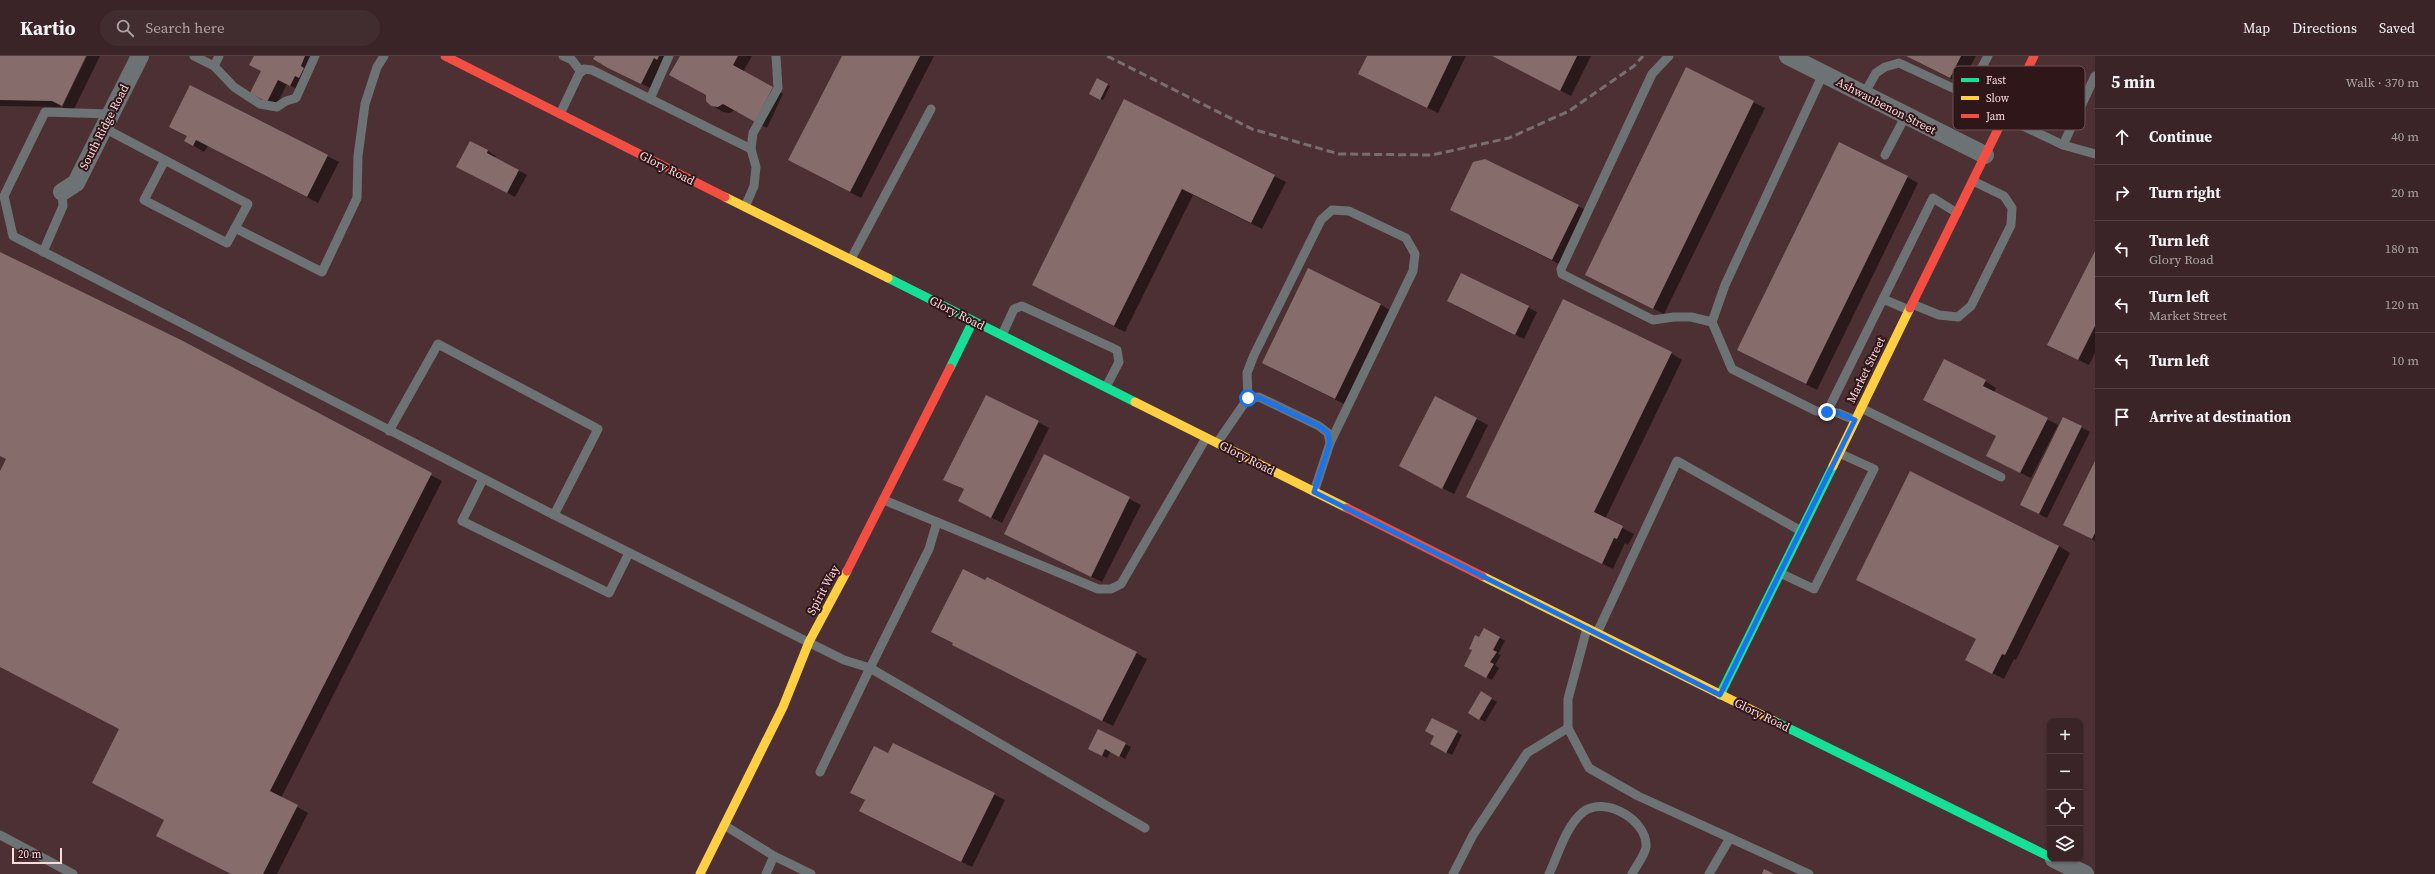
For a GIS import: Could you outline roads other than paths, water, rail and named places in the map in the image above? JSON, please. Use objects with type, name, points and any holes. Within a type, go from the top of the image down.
[{"type":"street","name":"South Ridge Road","points":[[62,192],[76,183],[140,56]]},
{"type":"street","name":"Glory Road","points":[[445,56],[1720,695],[2047,856]]},
{"type":"street","name":"Ashwaubenon Street","points":[[1788,56],[1985,155]]},
{"type":"street","name":"Market Street","points":[[1720,695],[1998,130]]},
{"type":"street","name":"Spirit Way","points":[[700,874],[782,707],[809,642],[884,500],[973,321]]},
{"type":"street","points":[[2060,862],[2084,874]]},
{"type":"lane","points":[[194,56],[214,66],[234,87],[260,104],[277,107],[286,101],[296,98],[316,56]]},
{"type":"lane","points":[[214,66],[219,56]]},
{"type":"lane","points":[[235,228],[322,272],[357,198],[358,156],[365,104],[377,67],[384,56]]},
{"type":"lane","points":[[563,56],[572,60],[581,72]]},
{"type":"lane","points":[[650,99],[669,56]]},
{"type":"lane","points":[[745,207],[754,186],[756,166],[751,149],[753,133],[778,88],[776,56]]},
{"type":"lane","points":[[1669,56],[1652,74],[1561,269],[1562,274],[1653,320],[1674,316],[1691,317],[1712,322]]},
{"type":"lane","points":[[1983,66],[1988,56]]},
{"type":"lane","points":[[2021,56],[2033,59]]},
{"type":"lane","points":[[1864,94],[1876,73],[1885,67],[1899,63],[1953,88]]},
{"type":"lane","points":[[560,114],[581,72],[584,69],[592,70],[751,149]]},
{"type":"lane","points":[[1823,74],[1725,285],[1712,322],[1732,369],[1816,411],[1838,413],[1855,420]]},
{"type":"lane","points":[[2085,98],[2095,76]]},
{"type":"lane","points":[[851,259],[931,108]]},
{"type":"lane","points":[[165,160],[144,200],[227,243],[248,204],[165,160],[107,121],[45,112],[4,196],[12,236],[629,553],[844,660],[870,668],[1144,828]]},
{"type":"lane","points":[[1886,156],[1906,115]]},
{"type":"lane","points":[[2031,130],[2063,145],[2095,154]]},
{"type":"lane","points":[[2063,145],[2070,130]]},
{"type":"lane","points":[[1883,299],[1939,315],[1958,317],[1971,306],[2011,225],[2012,208],[2004,196],[1972,181]]},
{"type":"lane","points":[[43,252],[63,206],[62,192]]},
{"type":"lane","points":[[1827,412],[1933,198],[1957,213]]},
{"type":"lane","points":[[1217,443],[1248,398],[1247,373],[1254,355],[1321,220],[1332,210],[1349,211],[1406,238],[1415,254],[1413,272],[1330,443],[1314,492]]},
{"type":"lane","points":[[1002,335],[1014,309],[1022,306],[1117,350],[1119,362],[1106,387]]},
{"type":"lane","points":[[389,431],[438,344],[598,429],[554,515]]},
{"type":"lane","points":[[1248,398],[1260,398],[1319,426],[1328,433],[1330,443]]},
{"type":"lane","points":[[1861,408],[2001,477]]},
{"type":"lane","points":[[884,500],[1098,589],[1111,589],[1121,584],[1206,438]]},
{"type":"lane","points":[[1780,573],[1814,589],[1874,469],[1839,453]]},
{"type":"lane","points":[[1597,633],[1677,461],[1801,531]]},
{"type":"lane","points":[[483,479],[462,521],[609,593],[629,553]]},
{"type":"lane","points":[[820,772],[929,549],[937,522]]},
{"type":"lane","points":[[1586,628],[1568,699],[1568,728],[1590,768],[1638,796],[1809,874]]},
{"type":"lane","points":[[1453,874],[1473,835],[1527,753],[1568,728]]},
{"type":"lane","points":[[1549,874],[1571,828],[1583,813],[1596,806],[1609,807],[1630,817],[1644,835],[1646,848],[1632,874]]},
{"type":"lane","points":[[724,825],[774,856],[811,874]]},
{"type":"lane","points":[[0,835],[73,874]]},
{"type":"lane","points":[[1709,874],[1730,838]]},
{"type":"lane","points":[[766,874],[774,856]]},
{"type":"railway","points":[[1107,56],[1252,129],[1339,154],[1432,155],[1509,138],[1569,111],[1634,66],[1643,56]]}]
